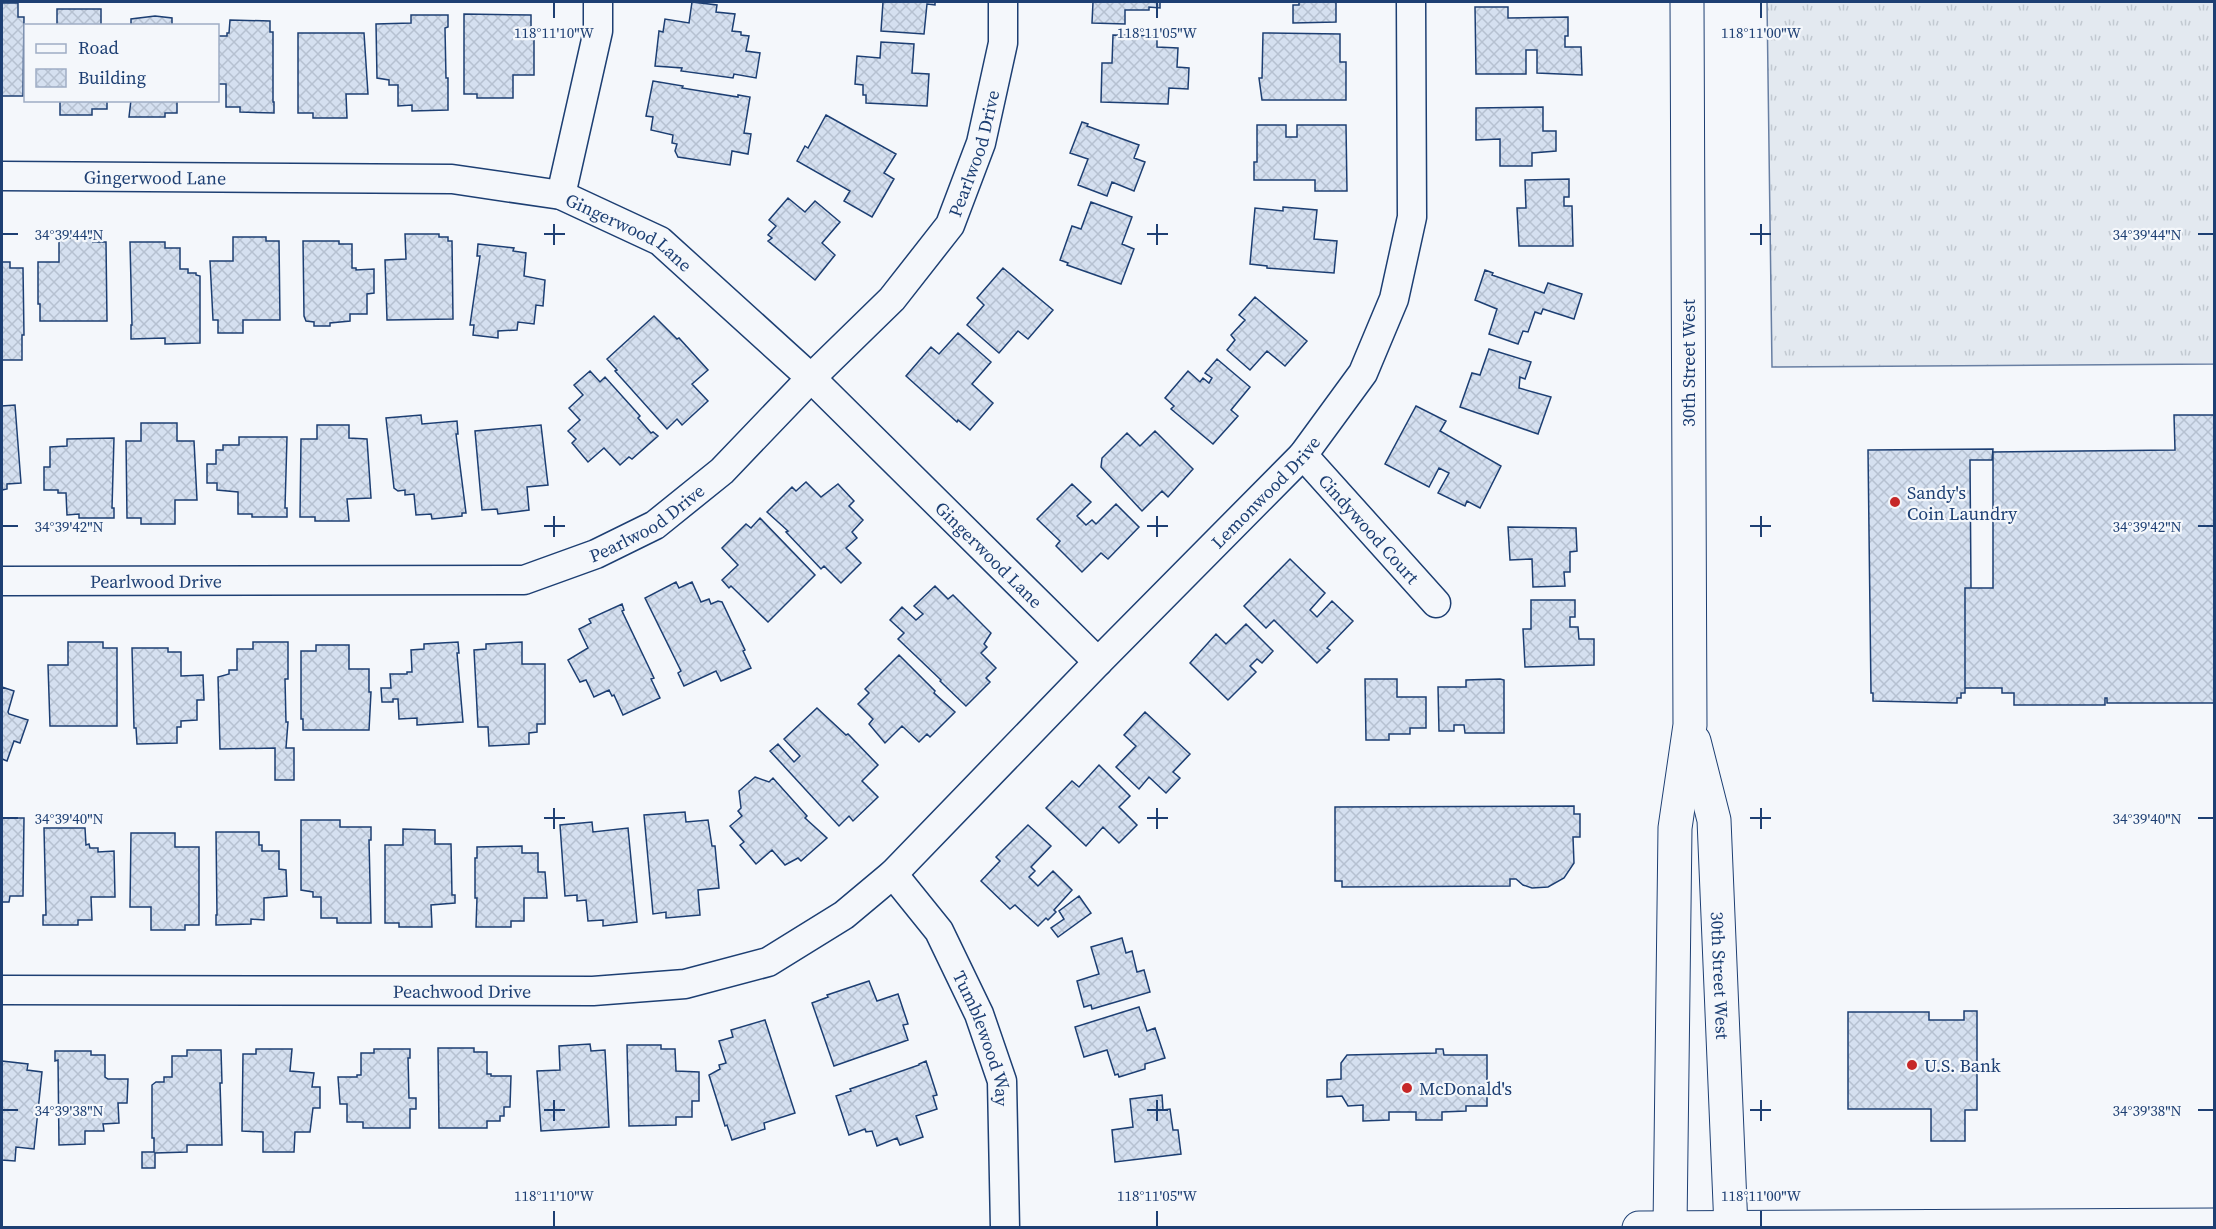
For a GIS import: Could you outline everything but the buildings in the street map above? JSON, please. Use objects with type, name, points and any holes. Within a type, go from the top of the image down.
[{"type":"main road","name":"30th Street West","points":[[1660,1227],[1675,828],[1690,725],[1687,2]]},
{"type":"main road","name":"30th Street West","points":[[1690,725],[1714,820],[1731,1227]]},
{"type":"main road","points":[[1660,1227],[2214,1225]]},
{"type":"street","points":[[561,195],[598,31],[598,2]]},
{"type":"street","name":"Pearlwood Drive","points":[[2,581],[524,580],[596,554],[655,525],[722,471],[811,378],[892,299],[950,225],[981,142],[1003,43],[1003,2]]},
{"type":"street","name":"Lemonwood Drive","points":[[893,874],[1303,455],[1363,373],[1394,299],[1412,217],[1411,2]]},
{"type":"street","name":"Gingerwood Lane","points":[[2,176],[452,179],[561,195],[660,241],[811,378],[1098,662]]},
{"type":"street","name":"Cindywood Court","points":[[1303,455],[1436,603]]},
{"type":"street","name":"Peachwood Drive","points":[[2,990],[593,991],[685,984],[768,962],[844,915],[893,874]]},
{"type":"street","name":"Tumblewood Way","points":[[893,874],[939,931],[979,1014],[1002,1081],[1005,1227]]},
{"type":"green space","points":[[1767,2],[2214,2],[2214,364],[1772,367]]},
{"type":"place","name":"Sandy's Coin Laundry","points":[[1895,502]]},
{"type":"place","name":"U.S. Bank","points":[[1912,1065]]},
{"type":"place","name":"McDonald's","points":[[1407,1088]]}]
